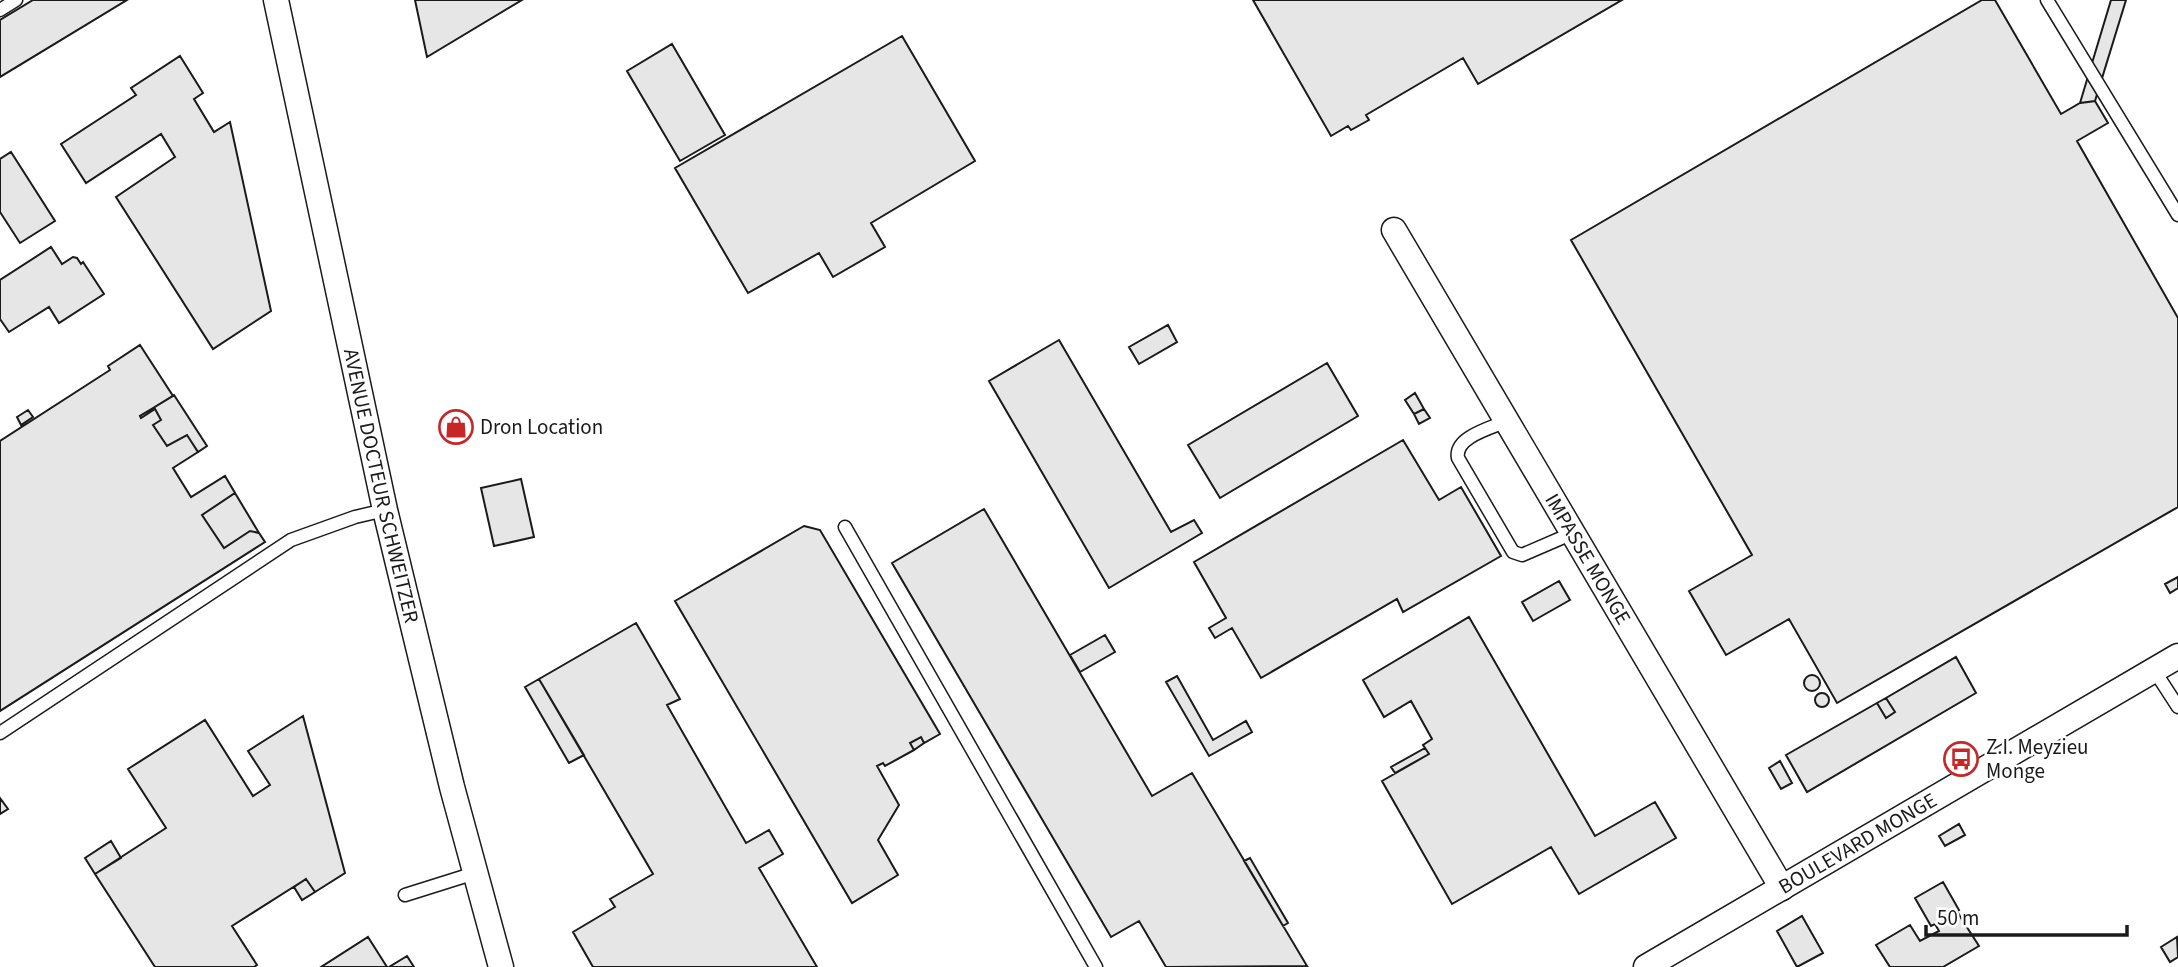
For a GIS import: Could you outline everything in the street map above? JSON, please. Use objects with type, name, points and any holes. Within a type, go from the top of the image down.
[{"type":"street","name":"AVENUE DOCTEUR SCHWEITZER","points":[[276,0],[385,510],[452,787],[501,967]]},
{"type":"street","name":"IMPASSE MONGE","points":[[1394,230],[1782,888]]},
{"type":"street","name":"BOULEVARD MONGE","points":[[1646,967],[2178,656]]},
{"type":"lane","points":[[0,10],[16,0]]},
{"type":"lane","points":[[2047,0],[2178,215]]},
{"type":"lane","points":[[1507,421],[1460,444],[1457,450],[1458,458],[1513,552],[1522,555],[1573,533]]},
{"type":"lane","points":[[0,733],[290,540],[355,517],[385,510]]},
{"type":"lane","points":[[845,527],[1096,967]]},
{"type":"lane","points":[[2154,670],[2178,707]]},
{"type":"lane","points":[[405,895],[475,873]]},
{"type":"building","points":[[33,0],[127,0],[0,77],[0,20]]},
{"type":"building","points":[[415,0],[522,0],[427,57]]},
{"type":"building","points":[[1253,0],[1622,0],[1478,84],[1463,58],[1366,115],[1369,120],[1351,130],[1348,126],[1331,136]]},
{"type":"building","points":[[1982,0],[1995,0],[2061,114],[2080,103],[2095,101],[2108,123],[2077,141],[2178,318],[2178,507],[1837,703],[1789,619],[1726,655],[1689,591],[1752,555],[1571,240]]},
{"type":"building","points":[[2111,0],[2126,0],[2095,101],[2080,103]]},
{"type":"building","points":[[902,36],[975,161],[871,223],[885,247],[833,277],[819,253],[748,293],[675,168]]},
{"type":"building","points":[[672,44],[725,135],[680,161],[627,71]]},
{"type":"building","points":[[180,56],[203,93],[194,99],[214,132],[230,122],[271,311],[213,349],[116,197],[175,157],[161,134],[86,183],[61,144],[136,95],[131,88]]},
{"type":"building","points":[[11,152],[55,221],[20,243],[0,212],[0,159]]},
{"type":"building","points":[[51,247],[62,264],[73,257],[81,264],[83,262],[104,294],[59,323],[49,307],[9,332],[0,319],[0,280]]},
{"type":"building","points":[[1168,325],[1177,342],[1139,364],[1129,347]]},
{"type":"building","points":[[1059,340],[1171,532],[1194,520],[1202,533],[1109,588],[989,381]]},
{"type":"building","points":[[140,345],[173,396],[140,416],[141,418],[155,409],[161,420],[153,425],[167,446],[187,435],[198,452],[173,468],[191,497],[225,476],[235,493],[202,515],[224,548],[250,531],[259,533],[265,542],[0,711],[0,441],[110,370],[108,366]]},
{"type":"building","points":[[1327,363],[1358,416],[1220,498],[1188,445]]},
{"type":"building","points":[[1415,393],[1424,409],[1414,414],[1405,400]]},
{"type":"building","points":[[174,395],[207,446],[198,452],[187,435],[167,446],[153,425],[161,420],[155,409],[141,418],[140,416]]},
{"type":"building","points":[[1424,409],[1430,418],[1419,424],[1414,414]]},
{"type":"building","points":[[28,410],[33,417],[21,425],[17,417]]},
{"type":"building","points":[[1403,440],[1439,500],[1461,487],[1501,556],[1403,612],[1397,599],[1261,678],[1232,628],[1215,638],[1209,628],[1226,618],[1194,562]]},
{"type":"building","points":[[521,479],[534,537],[494,546],[481,488]]},
{"type":"building","points":[[235,493],[259,533],[250,531],[224,548],[202,515]]},
{"type":"building","points":[[984,509],[1152,796],[1192,773],[1307,966],[1166,967],[1139,921],[1111,937],[892,563]]},
{"type":"building","points":[[804,526],[820,530],[940,734],[924,743],[921,737],[910,743],[914,750],[885,766],[883,763],[877,766],[899,805],[878,840],[898,875],[852,903],[675,601]]},
{"type":"building","points":[[2178,577],[2178,588],[2170,593],[2165,584]]},
{"type":"building","points":[[1559,581],[1570,600],[1533,621],[1522,602]]},
{"type":"building","points":[[1469,617],[1595,836],[1655,802],[1676,838],[1579,894],[1551,847],[1452,904],[1382,781],[1429,754],[1423,745],[1432,739],[1411,701],[1384,717],[1363,680]]},
{"type":"building","points":[[636,623],[680,699],[667,705],[746,843],[769,830],[783,854],[759,868],[817,967],[593,967],[573,932],[615,907],[610,899],[653,874],[539,679]]},
{"type":"building","points":[[1105,635],[1115,652],[1080,672],[1070,655]]},
{"type":"building","points":[[1956,657],[1976,693],[1807,792],[1786,755],[1877,703],[1886,718],[1895,712],[1886,698]]},
{"type":"building","points":[[1812,675],[1818,677],[1818,689],[1812,691],[1806,689],[1804,683],[1806,677]]},
{"type":"building","points":[[1177,676],[1213,740],[1246,721],[1252,732],[1209,756],[1166,682]]},
{"type":"building","points":[[539,679],[584,755],[569,763],[525,687]]},
{"type":"building","points":[[1819,693],[1825,693],[1829,700],[1825,707],[1819,707],[1815,703],[1815,697]]},
{"type":"building","points":[[1886,698],[1895,712],[1886,718],[1877,703]]},
{"type":"building","points":[[303,716],[345,873],[315,892],[306,879],[232,926],[257,965],[254,967],[155,967],[95,874],[166,828],[128,769],[205,720],[253,796],[270,785],[248,751]]},
{"type":"building","points":[[921,737],[924,743],[914,750],[910,743]]},
{"type":"building","points":[[1425,748],[1429,754],[1395,773],[1391,767]]},
{"type":"building","points":[[1780,761],[1792,783],[1781,789],[1769,768]]},
{"type":"building","points":[[0,798],[8,809],[0,814]]},
{"type":"building","points":[[1959,824],[1965,835],[1945,846],[1939,836]]},
{"type":"building","points":[[111,841],[121,858],[95,874],[85,858]]},
{"type":"building","points":[[1250,858],[1288,923],[1283,926],[1244,861]]},
{"type":"building","points":[[306,879],[315,892],[302,900],[294,887]]},
{"type":"building","points":[[1943,882],[1979,946],[1943,967],[1890,967],[1876,945],[1910,925],[1920,941],[1939,931],[1935,924],[1931,926],[1915,898]]},
{"type":"building","points":[[1802,916],[1823,953],[1797,967],[1777,931]]},
{"type":"building","points":[[368,937],[387,967],[321,967]]},
{"type":"building","points":[[2177,937],[2178,957],[2170,962],[2161,947]]},
{"type":"building","points":[[407,956],[414,967],[389,967]]},
{"type":"place","name":"Dron Location","points":[[456,427]]},
{"type":"place","name":"Z.I. Meyzieu Monge","points":[[1961,759]]}]
